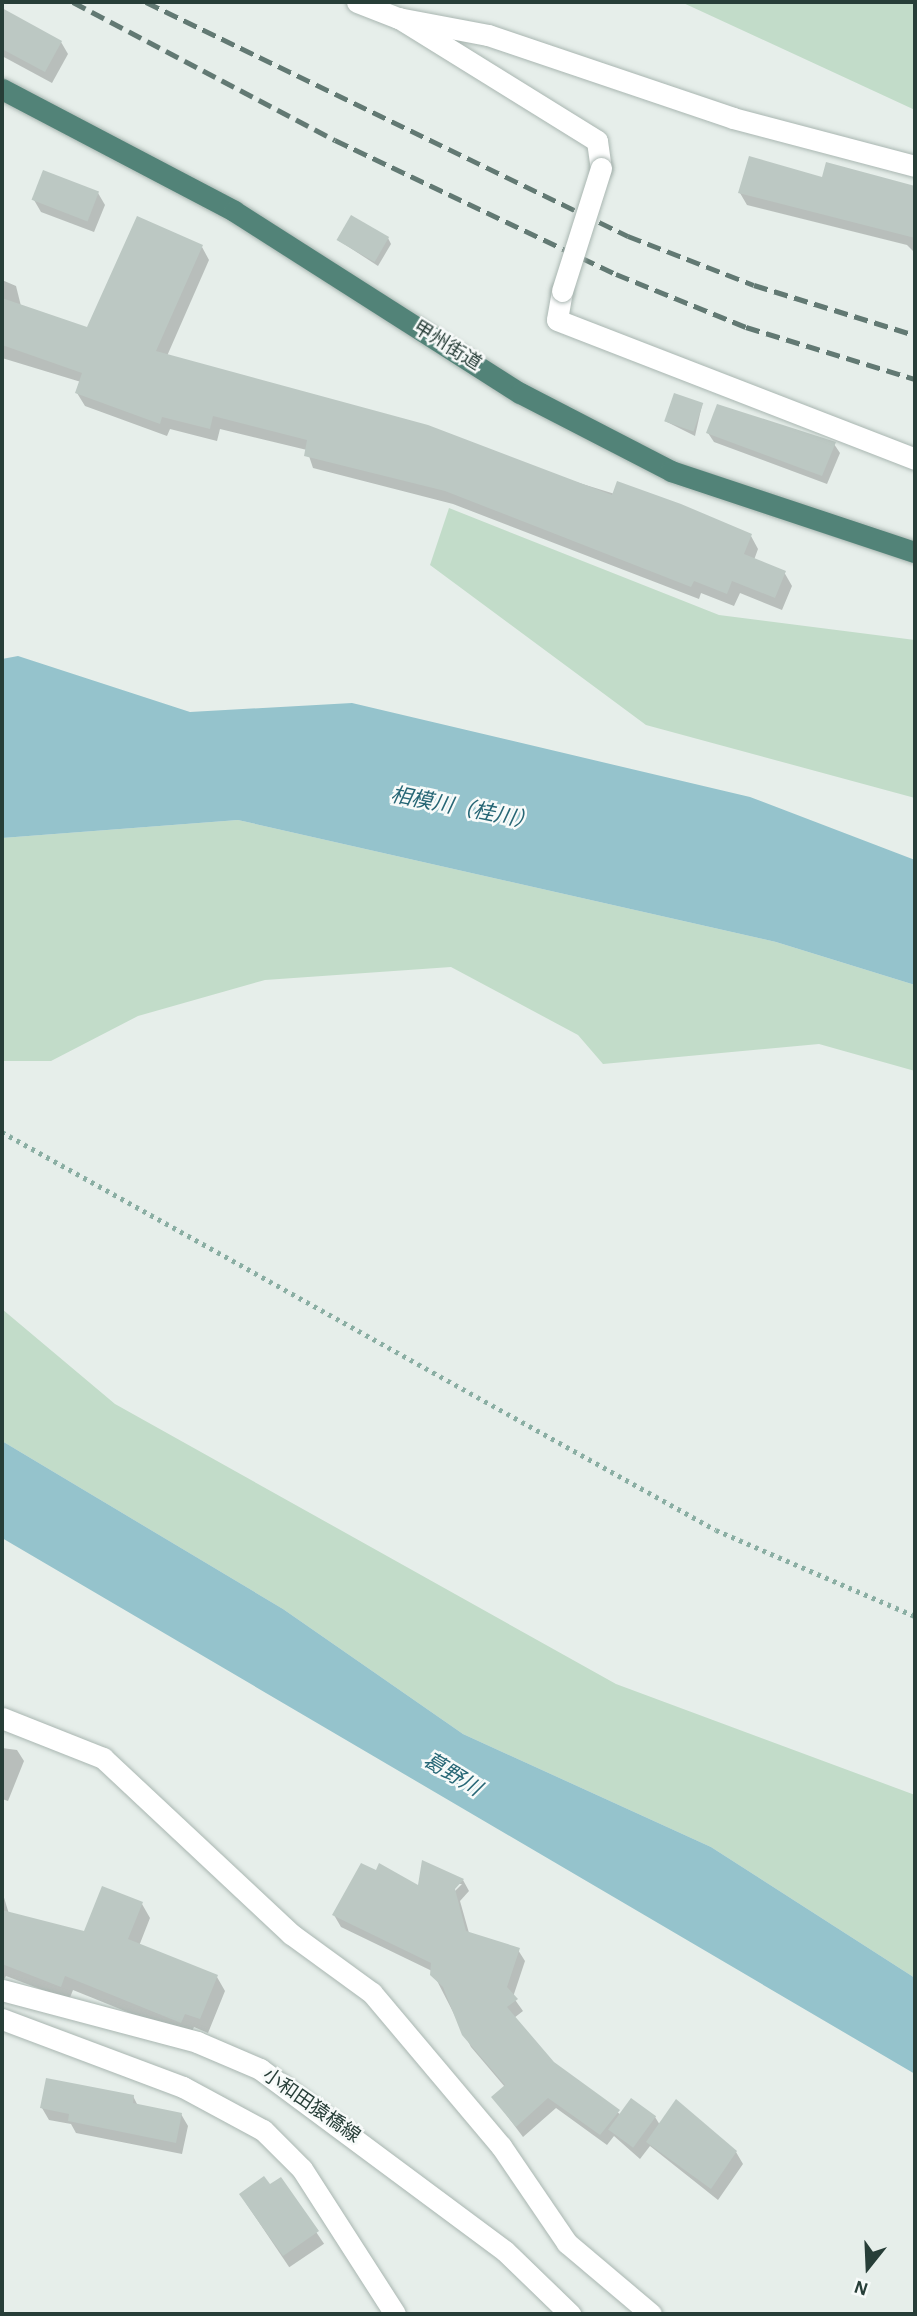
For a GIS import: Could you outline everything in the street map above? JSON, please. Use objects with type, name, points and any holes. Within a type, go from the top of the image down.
[{"type":"highway","name":"甲州街道","points":[[2,89],[234,211],[520,393],[671,471],[915,552]]},
{"type":"street","points":[[357,2],[398,18],[597,141],[601,168],[562,291],[557,320],[915,459]]},
{"type":"street","points":[[398,18],[488,35],[733,118],[915,166]]},
{"type":"street","points":[[2,1718],[103,1758],[291,1934],[372,1993],[501,2146],[567,2243],[652,2314]]},
{"type":"street","name":"小和田猿橋線","points":[[2,1990],[197,2042],[260,2069],[505,2251],[570,2314]]},
{"type":"street","points":[[2,2019],[183,2087],[263,2130],[302,2169],[395,2314]]},
{"type":"path","points":[[2,1132],[716,1530],[915,1616]]},
{"type":"green space","points":[[681,2],[915,2],[915,110],[692,7]]},
{"type":"green space","points":[[449,508],[719,615],[915,640],[915,798],[646,725],[430,565]]},
{"type":"green space","points":[[238,820],[776,942],[915,985],[915,1071],[819,1044],[603,1064],[578,1035],[451,967],[265,980],[138,1016],[51,1061],[2,1061],[2,838]]},
{"type":"green space","points":[[2,1309],[115,1404],[616,1684],[915,1795],[915,1978],[711,1847],[463,1734],[283,1609],[2,1441]]},
{"type":"water","name":"相模川（桂川）","points":[[18,656],[190,712],[352,703],[750,797],[915,860],[915,985],[776,942],[238,820],[2,838],[2,659]]},
{"type":"water","name":"葛野川","points":[[2,1441],[283,1609],[463,1734],[711,1847],[915,1978],[915,2074],[2,1538]]},
{"type":"building","points":[[2,8],[62,41],[45,72],[2,49]]},
{"type":"building","points":[[749,156],[822,177],[826,162],[915,186],[915,238],[738,193]]},
{"type":"building","points":[[43,170],[99,192],[88,221],[32,200]]},
{"type":"building","points":[[351,215],[389,237],[375,262],[336,240]]},
{"type":"building","points":[[137,216],[203,245],[156,351],[428,425],[612,495],[617,481],[681,504],[752,534],[744,554],[786,571],[775,598],[732,581],[727,594],[694,581],[691,587],[445,491],[304,456],[307,440],[213,416],[210,429],[162,417],[160,424],[75,393],[82,373],[2,345],[2,298],[87,327]]},
{"type":"building","points":[[674,393],[703,403],[694,431],[664,421]]},
{"type":"building","points":[[717,404],[836,442],[822,476],[706,433]]},
{"type":"building","points":[[422,1860],[464,1879],[455,1889],[466,1931],[520,1948],[507,1987],[518,1999],[507,2007],[554,2062],[620,2110],[600,2135],[548,2098],[516,2127],[491,2097],[505,2085],[462,2035],[443,1987],[430,1975],[431,1963],[332,1915],[361,1863],[376,1870],[379,1863],[418,1885]]},
{"type":"building","points":[[102,1886],[143,1902],[128,1939],[218,1975],[200,2019],[185,2014],[181,2023],[65,1976],[61,1987],[2,1964],[2,1910],[84,1931]]},
{"type":"building","points":[[46,2078],[134,2095],[133,2103],[182,2113],[176,2143],[68,2121],[69,2114],[40,2108]]},
{"type":"building","points":[[631,2098],[656,2116],[633,2148],[608,2130]]},
{"type":"building","points":[[676,2099],[737,2151],[711,2189],[646,2142]]},
{"type":"building","points":[[264,2176],[270,2184],[281,2177],[319,2231],[283,2256],[239,2194]]},
{"type":"railway","points":[[73,2],[335,140],[616,274],[746,327],[915,379]]},
{"type":"railway","points":[[146,2],[628,236],[754,285],[915,335]]}]
